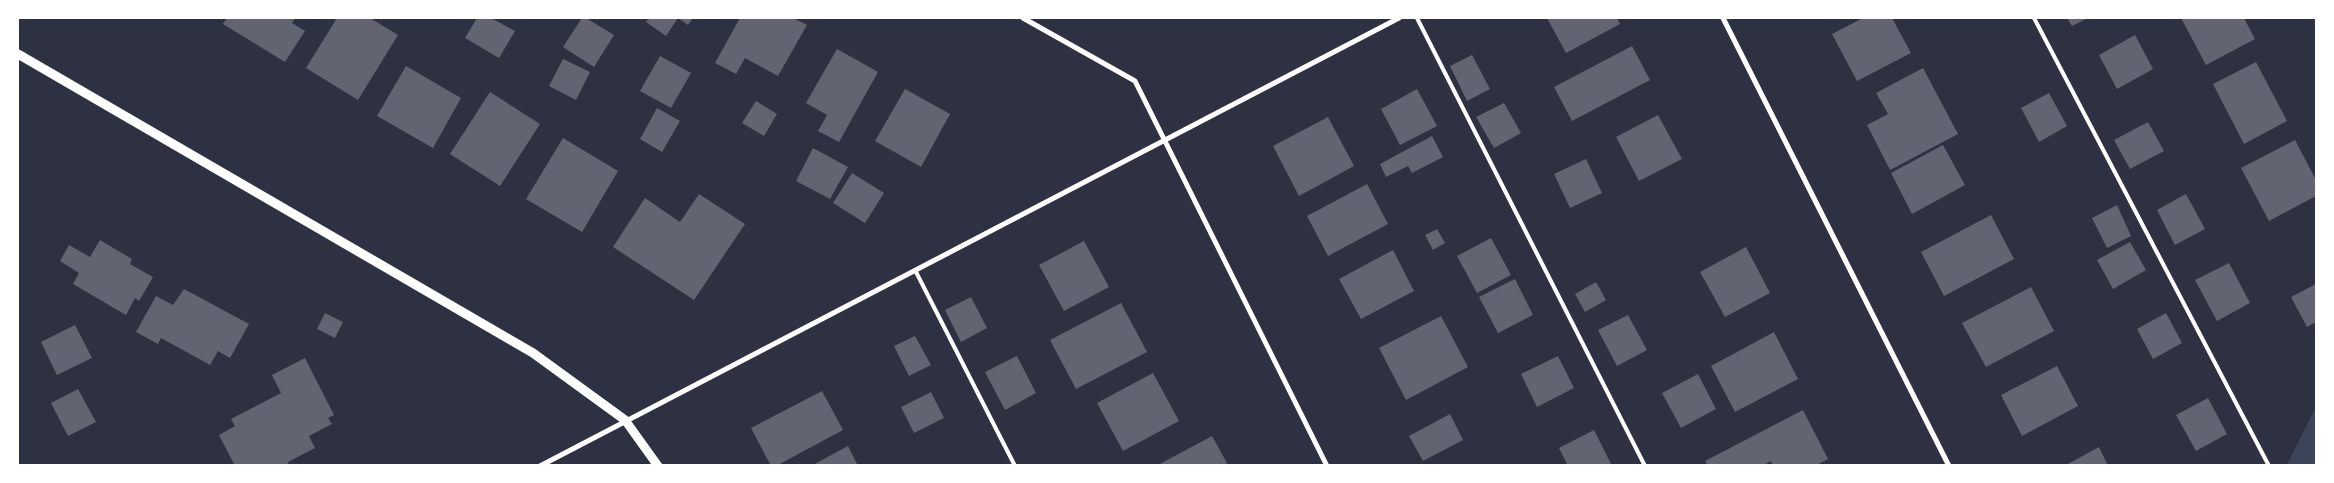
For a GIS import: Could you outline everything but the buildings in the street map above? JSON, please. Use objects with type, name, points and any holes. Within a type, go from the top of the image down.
[{"type":"street","points":[[1023,18],[1134,81],[1327,466]]},
{"type":"street","points":[[540,466],[1399,18]]},
{"type":"street","points":[[1723,18],[1948,466]]},
{"type":"street","points":[[18,54],[533,354],[626,420],[658,466]]},
{"type":"lane","points":[[1418,18],[1645,466]]},
{"type":"lane","points":[[2034,18],[2269,466]]},
{"type":"lane","points":[[915,270],[1015,466]]},
{"type":"shaded area","points":[[2316,407],[2316,465],[2287,465]]}]
